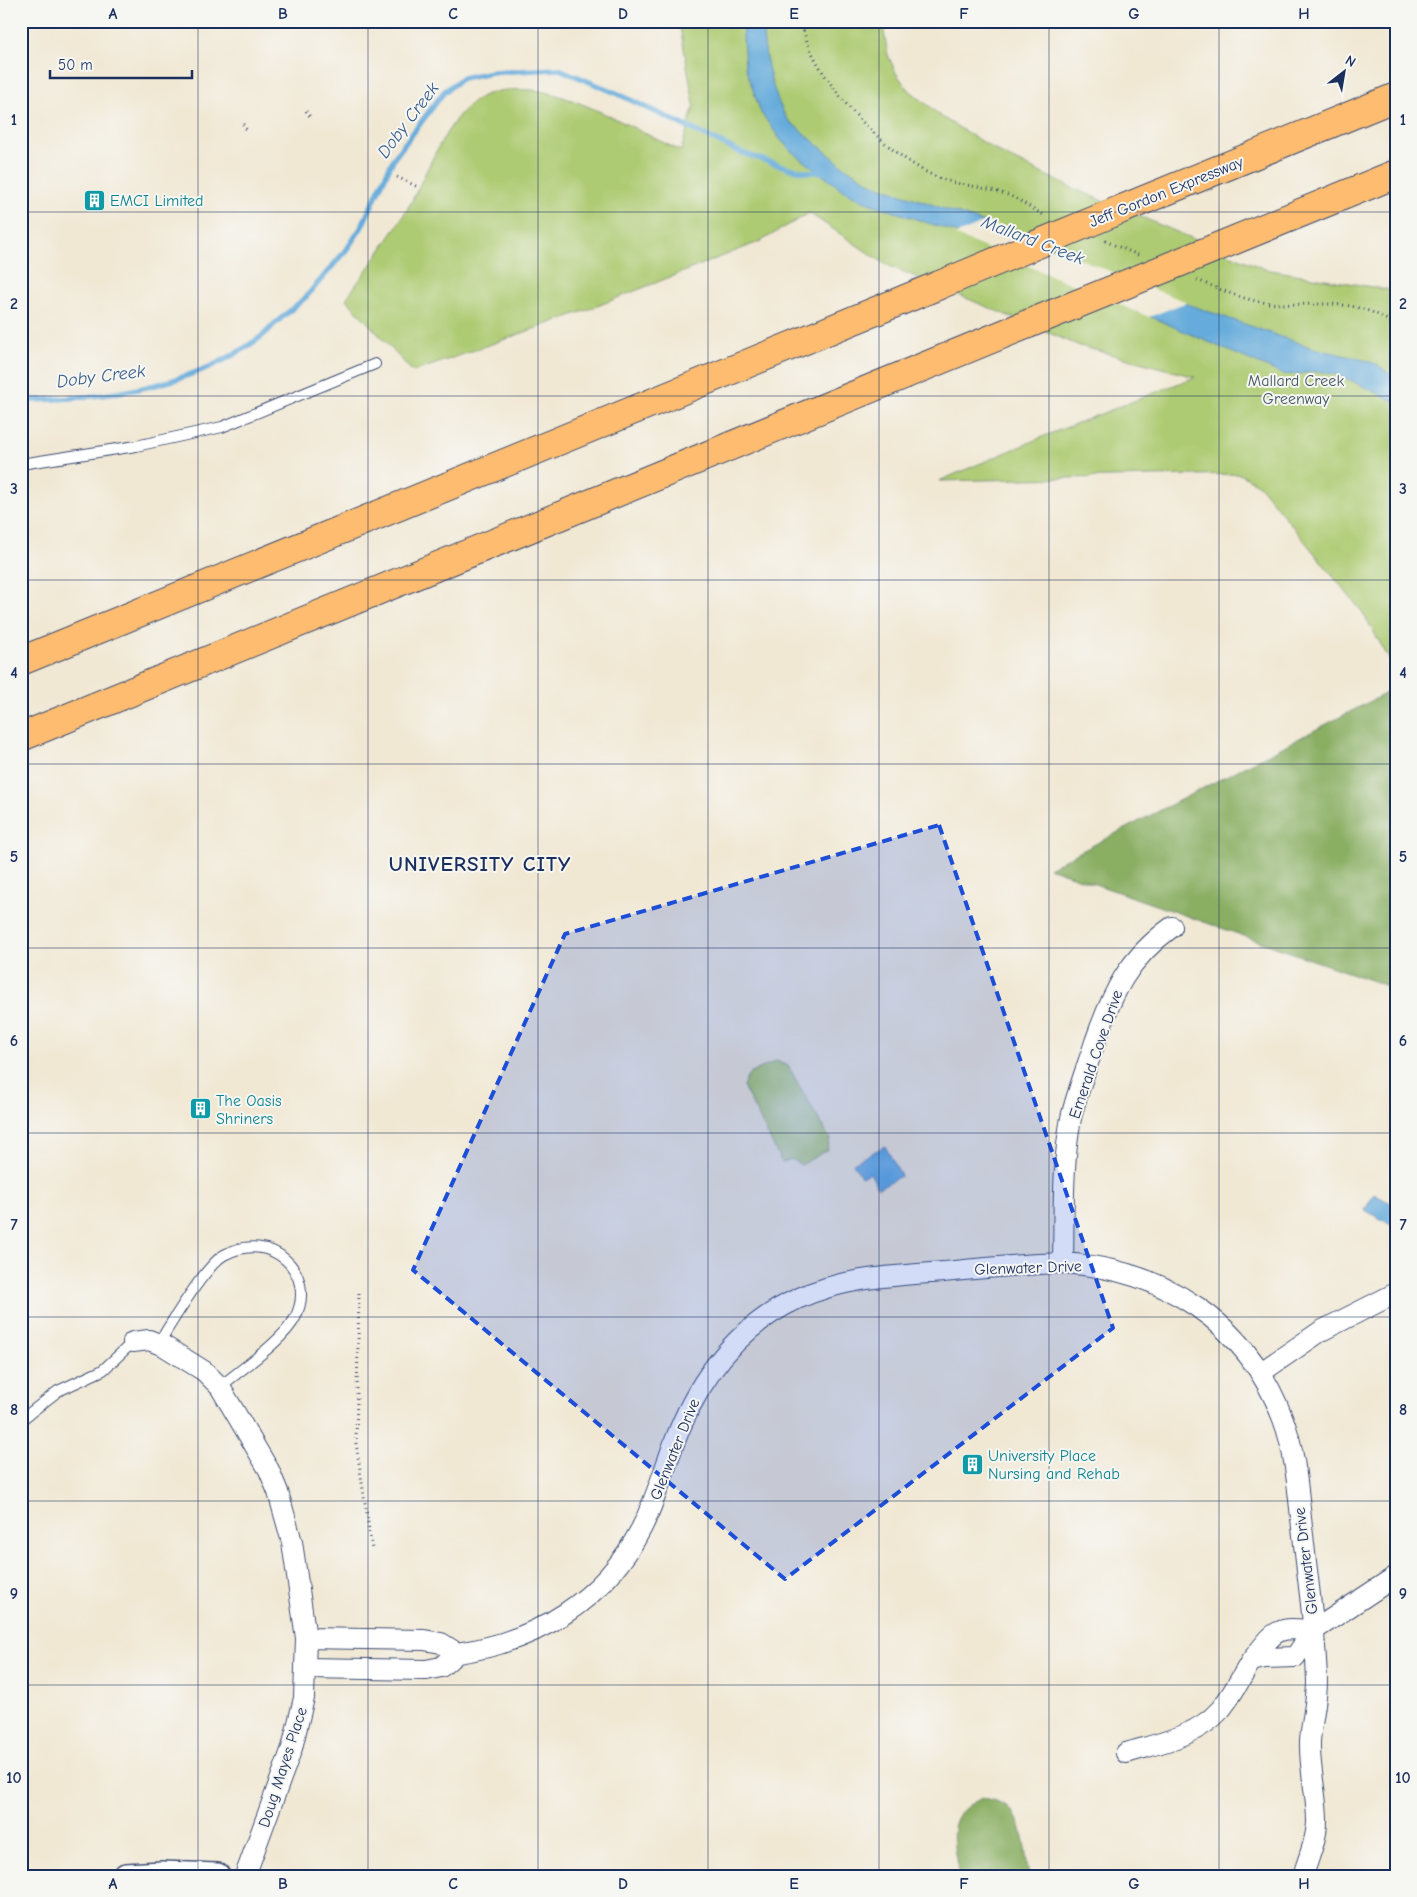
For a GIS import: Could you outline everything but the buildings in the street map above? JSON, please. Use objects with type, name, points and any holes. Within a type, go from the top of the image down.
[{"type":"highway","name":"Jeff Gordon Expressway","points":[[21,661],[1396,97]]},
{"type":"highway","points":[[21,738],[1396,174]]},
{"type":"street","name":"Emerald Cove Drive","points":[[1063,1263],[1067,1148],[1072,1117],[1080,1089],[1108,1004],[1121,978],[1142,950],[1172,926]]},
{"type":"street","name":"Glenwater Drive","points":[[306,1668],[426,1670],[441,1667],[457,1653],[495,1646],[533,1633],[581,1602],[608,1577],[628,1551],[643,1526],[680,1426],[706,1378],[738,1340],[777,1310],[807,1295],[859,1280],[1063,1263],[1092,1265],[1126,1272],[1172,1291],[1198,1307],[1239,1345],[1260,1373],[1278,1408],[1290,1444],[1314,1630],[1317,1682],[1310,1743],[1317,1820],[1312,1849],[1303,1876]]},
{"type":"street","points":[[1260,1373],[1321,1331],[1396,1293]]},
{"type":"street","name":"Doug Mayes Place","points":[[133,1342],[143,1340],[159,1344],[189,1361],[220,1387],[258,1448],[278,1492],[297,1571],[306,1638],[306,1668],[298,1726],[245,1876]]},
{"type":"street","points":[[1251,1661],[1265,1658],[1295,1657],[1314,1630],[1396,1576]]},
{"type":"street","points":[[1126,1753],[1172,1740],[1203,1725],[1221,1709],[1251,1661],[1278,1630],[1290,1628],[1314,1630]]},
{"type":"street","points":[[306,1638],[424,1640],[442,1643],[457,1653]]},
{"type":"street","points":[[126,1876],[162,1874],[217,1876]]},
{"type":"lane","points":[[21,464],[136,446],[222,427],[375,364]]},
{"type":"lane","points":[[159,1344],[212,1265],[223,1256],[240,1248],[255,1246],[279,1254],[286,1260],[299,1283],[300,1299],[297,1316],[282,1335],[220,1387]]},
{"type":"lane","points":[[21,1420],[58,1392],[103,1370],[133,1342]]},
{"type":"path","points":[[306,111],[311,118]]},
{"type":"path","points":[[243,124],[248,132]]},
{"type":"path","points":[[397,177],[418,187]]},
{"type":"path","points":[[359,1293],[356,1443],[372,1549]]},
{"type":"highlighted area","points":[[939,825],[1113,1328],[785,1579],[413,1270],[565,934]]},
{"type":"green space","name":"Mallard Creek Greenway","points":[[679,21],[882,21],[888,55],[896,73],[907,88],[943,118],[1002,154],[1070,187],[1265,269],[1396,291],[1396,671],[1363,613],[1259,485],[1240,474],[939,481],[1047,435],[1195,377],[1080,346],[885,264],[809,213],[761,241],[587,310],[413,372],[346,299],[401,220],[438,148],[457,119],[467,107],[485,95],[504,90],[531,90],[567,98],[587,106],[681,151],[694,105]]},
{"type":"green space","points":[[1396,688],[1396,989],[1049,868]]},
{"type":"green space","points":[[776,1061],[788,1066],[830,1139],[827,1150],[801,1165],[791,1159],[782,1163],[743,1086],[749,1074]]},
{"type":"green space","points":[[983,1798],[1003,1804],[1014,1814],[1021,1830],[1029,1876],[959,1876],[953,1840],[956,1820],[970,1804]]},
{"type":"water","points":[[742,21],[762,21],[769,72],[777,98],[788,120],[843,166],[873,184],[988,224],[1190,305],[1313,348],[1378,365],[1396,379],[1396,402],[1353,381],[1336,375],[1322,372],[1293,375],[1282,374],[958,233],[865,202],[840,188],[791,151],[761,113],[745,67]]},
{"type":"water","points":[[885,1146],[901,1176],[878,1188],[870,1173],[861,1177],[853,1163]]},
{"type":"water","points":[[1374,1194],[1396,1206],[1396,1220],[1391,1225],[1365,1210]]},
{"type":"pier","points":[[987,221],[1187,302],[1149,317],[955,235]]},
{"type":"waterway","name":"Doby Creek","points":[[21,400],[79,397],[140,389],[198,372],[224,360],[268,332],[272,326],[306,297],[347,249],[361,228],[394,158],[444,92],[462,78],[492,72],[559,69],[616,93],[742,153],[788,168],[808,172],[824,172]]},
{"type":"place","name":"EMCI Limited","points":[[94,200]]},
{"type":"place","name":"The Oasis Shriners","points":[[200,1109]]},
{"type":"place","name":"University Place Nursing and Rehab","points":[[972,1464]]},
{"type":"district","name":"UNIVERSITY CITY","points":[[480,864]]},
{"type":"water label","name":"Mallard Creek","points":[[1033,240]]}]
